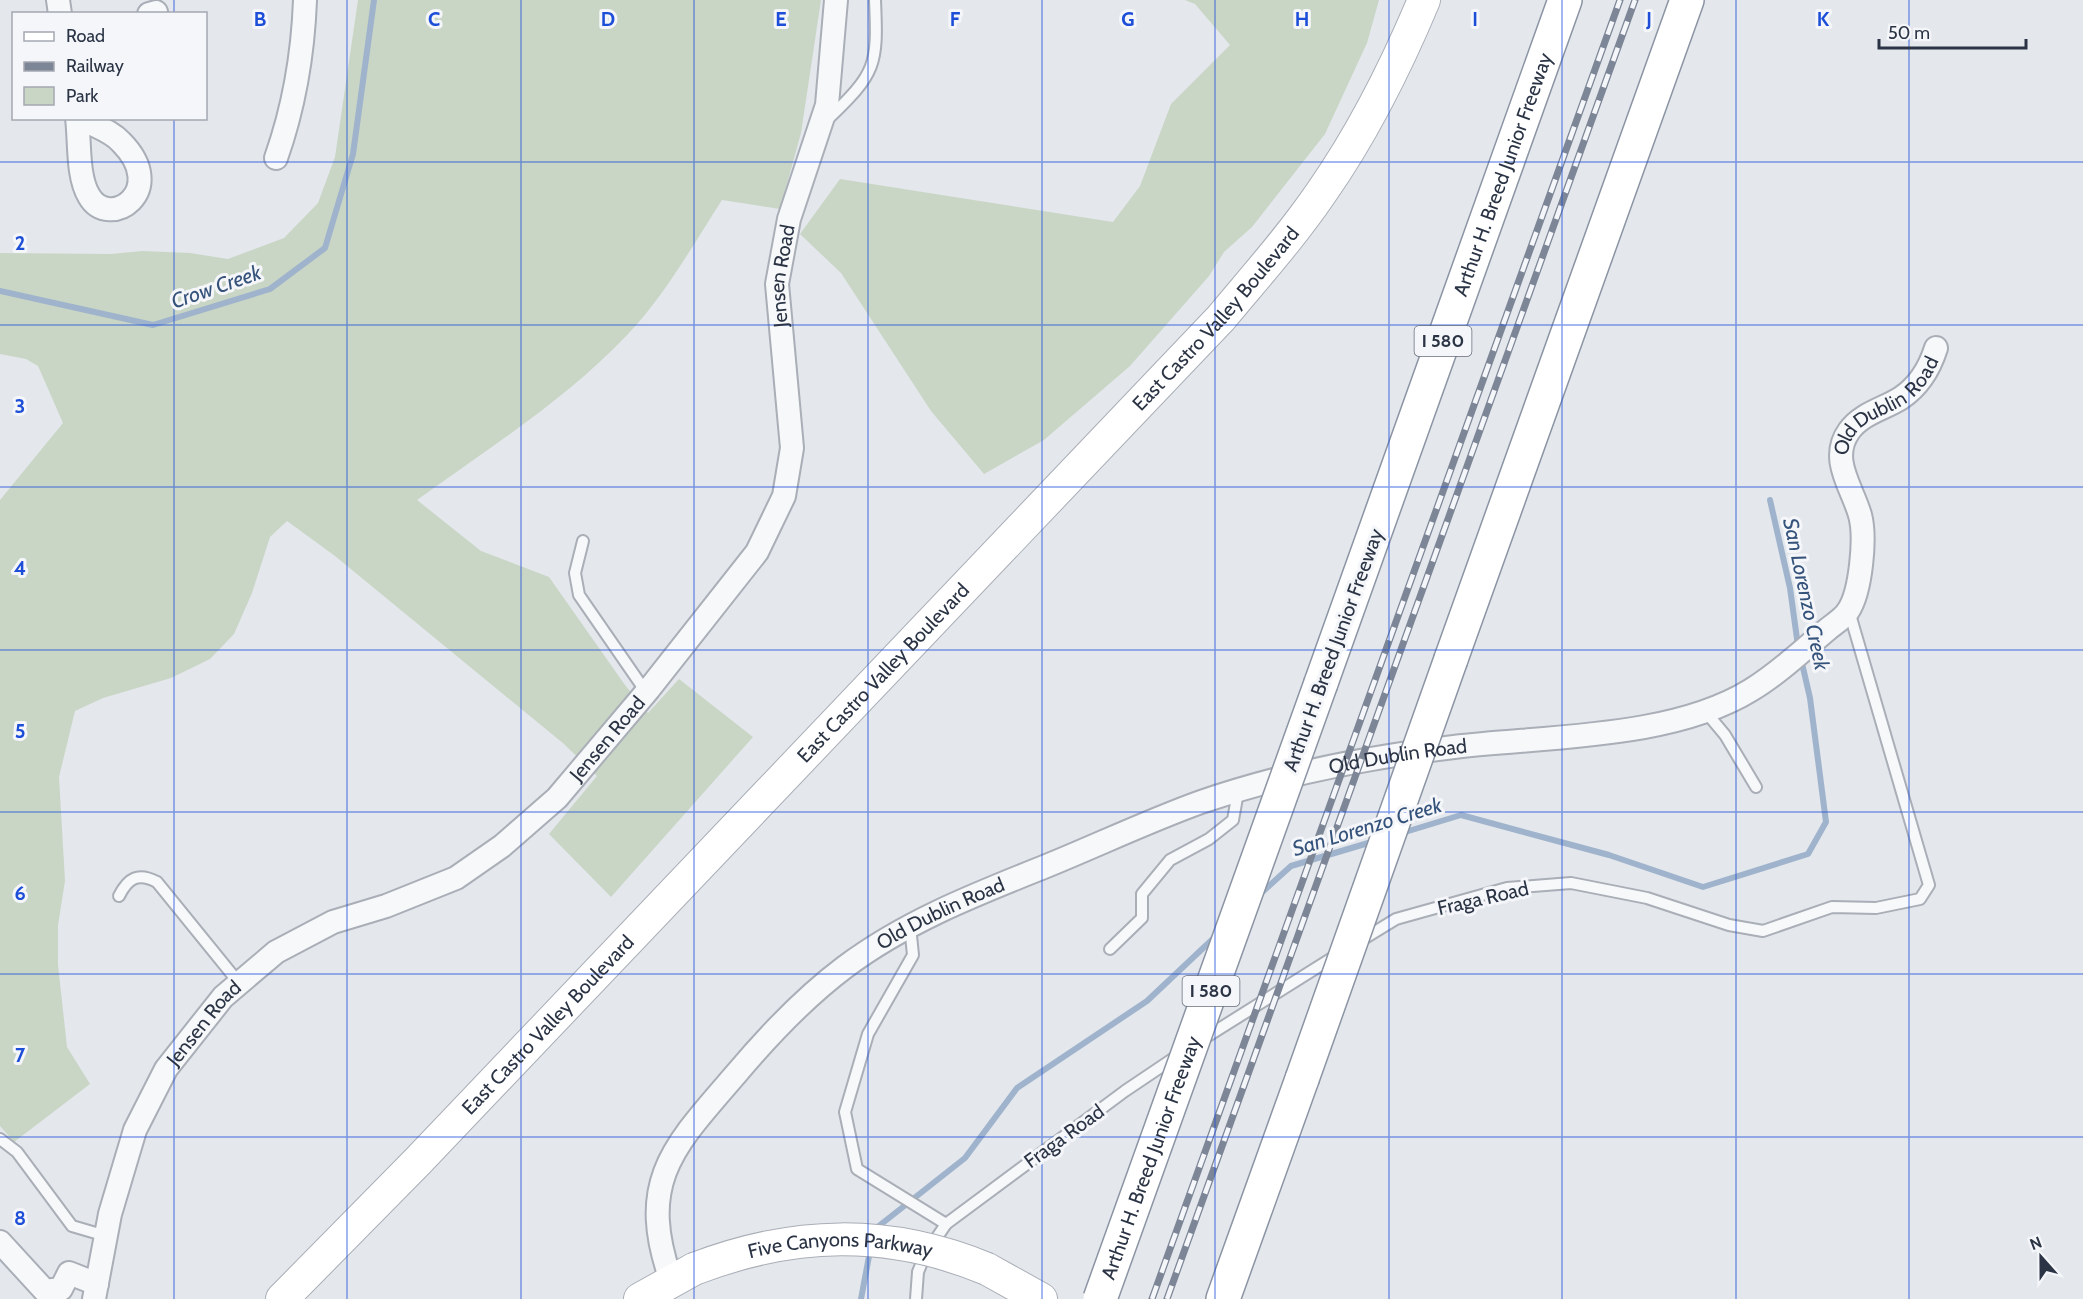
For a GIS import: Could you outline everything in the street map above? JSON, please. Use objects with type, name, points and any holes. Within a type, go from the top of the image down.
[{"type":"highway","name":"Arthur H. Breed Junior Freeway","points":[[1100,1299],[1565,0]]},
{"type":"highway","points":[[1223,1299],[1687,0]]},
{"type":"main road","name":"East Castro Valley Boulevard","points":[[282,1299],[418,1161],[1221,318],[1272,258],[1321,194],[1363,126],[1389,77],[1424,0]]},
{"type":"main road","name":"Five Canyons Parkway","points":[[640,1299],[682,1274],[771,1245],[839,1239],[910,1245],[951,1255],[987,1269],[1041,1299]]},
{"type":"street","points":[[276,158],[288,125],[298,76],[305,0]]},
{"type":"street","name":"Jensen Road","points":[[96,1292],[106,1236],[135,1130],[166,1070],[223,997],[276,952],[333,922],[386,906],[456,878],[502,846],[557,798],[646,692],[757,552],[784,496],[792,448],[777,284],[789,219],[827,105],[837,0]]},
{"type":"street","name":"Old Dublin Road","points":[[682,1274],[657,1229],[662,1178],[674,1151],[694,1123],[740,1069],[804,1003],[842,969],[910,926],[965,898],[1202,802],[1331,766],[1454,747],[1654,725],[1705,711],[1751,690],[1849,611],[1858,582],[1864,542],[1860,515],[1842,471],[1841,452],[1848,432],[1865,415],[1904,396],[1930,368],[1936,348]]},
{"type":"street","points":[[0,1242],[45,1291],[60,1294],[69,1274],[96,1292]]},
{"type":"lane","points":[[819,127],[853,95],[871,72],[877,39],[875,0]]},
{"type":"lane","points":[[583,541],[575,573],[579,595],[646,692]]},
{"type":"lane","name":"Fraga Road","points":[[916,1299],[918,1272],[925,1255],[946,1224],[1125,1091],[1236,1017],[1396,919],[1507,888],[1571,883],[1647,898],[1729,925],[1763,931],[1832,908],[1876,908],[1920,899],[1929,885],[1849,611]]},
{"type":"lane","points":[[1705,711],[1725,735],[1756,787]]},
{"type":"lane","points":[[1110,949],[1142,918],[1142,894],[1170,860],[1209,839],[1233,820],[1239,792]]},
{"type":"lane","points":[[119,896],[125,883],[135,877],[145,876],[156,882],[239,983]]},
{"type":"lane","points":[[910,926],[913,955],[868,1034],[845,1112],[857,1169],[946,1224]]},
{"type":"lane","points":[[0,1139],[17,1152],[72,1226],[106,1236]]},
{"type":"green space","points":[[358,0],[821,0],[801,133],[780,209],[722,200],[654,303],[604,358],[527,422],[417,500],[481,551],[549,577],[625,685],[648,713],[679,679],[753,737],[611,897],[549,834],[597,776],[564,744],[335,556],[287,521],[270,537],[252,593],[234,634],[210,659],[171,678],[103,698],[75,711],[59,777],[65,881],[58,925],[58,965],[67,1047],[90,1084],[14,1142],[0,1126],[0,500],[63,423],[38,366],[26,359],[0,354],[0,253],[111,254],[142,251],[190,253],[228,259],[284,238],[318,203],[335,157]]},
{"type":"green space","points":[[1185,0],[1379,0],[1367,43],[1325,134],[1252,227],[1224,252],[1209,276],[1130,366],[1044,440],[984,474],[931,411],[841,273],[800,234],[840,179],[1113,222],[1140,186],[1171,104],[1230,45],[1195,4]]},
{"type":"waterway","name":"Crow Creek","points":[[0,291],[153,325],[270,289],[325,248],[353,154],[374,0]]},
{"type":"waterway","name":"San Lorenzo Creek","points":[[1770,500],[1790,588],[1798,646]]},
{"type":"waterway","name":"San Lorenzo Creek","points":[[1402,833],[1461,815],[1609,855],[1703,887],[1808,854],[1826,822],[1810,698],[1801,659]]},
{"type":"waterway","name":"San Lorenzo Creek","points":[[1259,895],[1291,866],[1375,841]]},
{"type":"waterway","name":"San Lorenzo Creek","points":[[875,1229],[965,1158],[1017,1088],[1147,1001],[1217,935]]},
{"type":"waterway","name":"San Lorenzo Creek","points":[[861,1299],[870,1251]]},
{"type":"railway","points":[[1152,1299],[1620,0]]},
{"type":"railway","points":[[1167,1299],[1635,0]]}]
